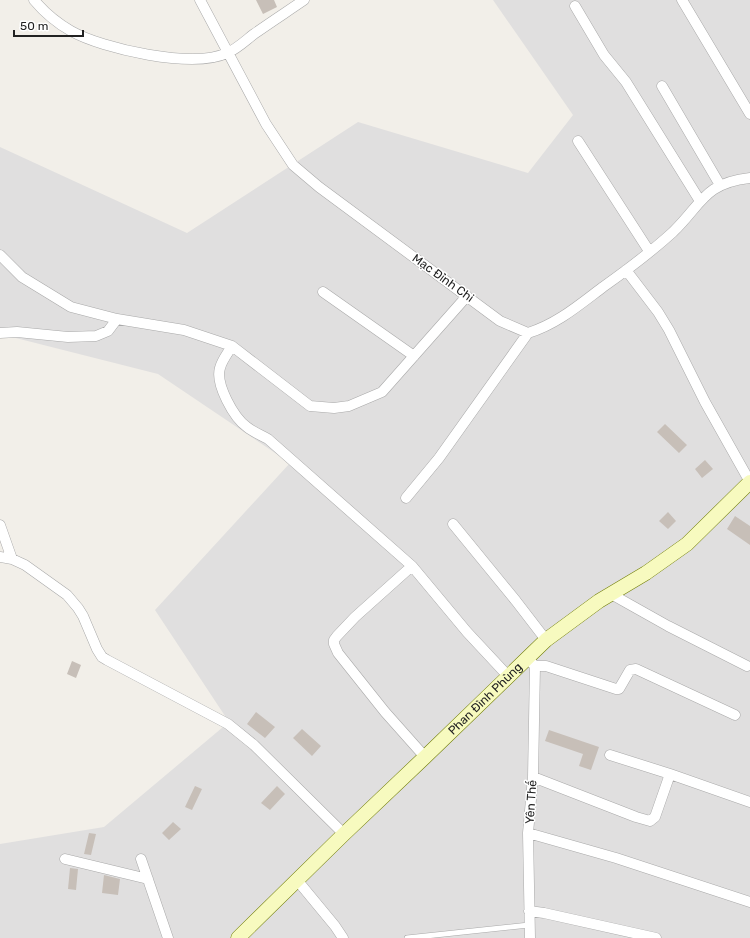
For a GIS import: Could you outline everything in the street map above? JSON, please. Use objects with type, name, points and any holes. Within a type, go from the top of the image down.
[{"type":"street","points":[[34,0],[55,21],[85,38],[123,49],[188,59],[206,58],[228,53],[304,0]]},
{"type":"street","name":"Mạc Đỉnh Chi","points":[[200,0],[266,124],[293,165],[318,187],[500,321],[528,333]]},
{"type":"street","points":[[682,0],[750,114]]},
{"type":"street","points":[[575,6],[604,55],[626,82],[700,201]]},
{"type":"street","points":[[662,86],[720,185]]},
{"type":"street","points":[[578,141],[649,251]]},
{"type":"street","points":[[406,498],[439,458],[528,333],[560,320],[626,270],[673,232],[706,194],[720,185],[750,178]]},
{"type":"street","points":[[0,255],[22,278],[71,307],[116,319],[184,330],[232,346],[310,406],[334,408],[349,406],[382,392],[467,296]]},
{"type":"street","points":[[626,270],[658,312],[669,330],[705,402],[750,482]]},
{"type":"street","points":[[323,292],[414,356]]},
{"type":"street","points":[[0,333],[17,332],[68,337],[96,336],[108,331],[116,319]]},
{"type":"street","points":[[232,346],[220,368],[219,376],[222,391],[237,418],[246,427],[268,439],[412,566],[467,632],[508,676]]},
{"type":"street","name":"Phan Đình Phùng","points":[[240,937],[344,834],[426,757],[508,676],[531,662],[546,640],[599,601],[646,573],[687,544],[750,482]]},
{"type":"street","points":[[0,524],[12,559]]},
{"type":"street","points":[[453,524],[546,640]]},
{"type":"street","points":[[0,557],[12,559],[25,565],[72,601],[83,616],[97,649],[102,656],[132,675],[218,719],[239,732],[254,744],[344,834]]},
{"type":"street","points":[[412,566],[355,617],[337,636],[334,640],[334,644],[338,653],[381,706],[426,757]]},
{"type":"street","points":[[611,594],[668,626],[747,666]]},
{"type":"street","points":[[531,662],[616,689],[621,687],[630,670],[636,668],[735,715]]},
{"type":"street","name":"Yên Thế","points":[[530,938],[528,833],[533,777],[531,662]]},
{"type":"street","points":[[610,754],[750,802]]},
{"type":"street","points":[[533,777],[650,821],[655,817],[670,774]]},
{"type":"street","points":[[528,833],[609,856],[750,902]]},
{"type":"street","points":[[66,859],[148,879]]},
{"type":"street","points":[[141,859],[168,938]]},
{"type":"street","points":[[297,880],[335,926],[342,938]]},
{"type":"street","points":[[529,912],[551,915],[656,938]]},
{"type":"lane","points":[[407,938],[529,925]]},
{"type":"shaded area","points":[[493,0],[750,0],[750,938],[0,938],[0,844],[104,827],[229,722],[155,610],[290,463],[158,374],[0,334],[0,147],[187,233],[358,122],[528,173],[573,115]]},
{"type":"building","points":[[256,0],[274,0],[277,7],[263,14]]},
{"type":"building","points":[[665,424],[687,445],[679,453],[657,432]]},
{"type":"building","points":[[705,460],[713,469],[702,478],[695,469]]},
{"type":"building","points":[[668,512],[676,521],[668,529],[659,521]]},
{"type":"building","points":[[735,516],[750,526],[750,545],[727,529]]},
{"type":"building","points":[[72,661],[81,665],[76,678],[67,674]]},
{"type":"building","points":[[256,712],[275,727],[265,738],[247,724]]},
{"type":"building","points":[[302,729],[321,746],[312,756],[293,738]]},
{"type":"building","points":[[549,730],[599,747],[591,770],[579,766],[583,754],[545,741]]},
{"type":"building","points":[[195,786],[202,789],[192,810],[185,807]]},
{"type":"building","points":[[277,786],[285,794],[270,810],[261,803]]},
{"type":"building","points":[[173,822],[181,829],[169,840],[162,833]]},
{"type":"building","points":[[89,833],[96,834],[91,855],[84,854]]},
{"type":"building","points":[[70,868],[78,869],[76,890],[68,889]]},
{"type":"building","points":[[104,875],[120,879],[118,895],[102,893]]}]
